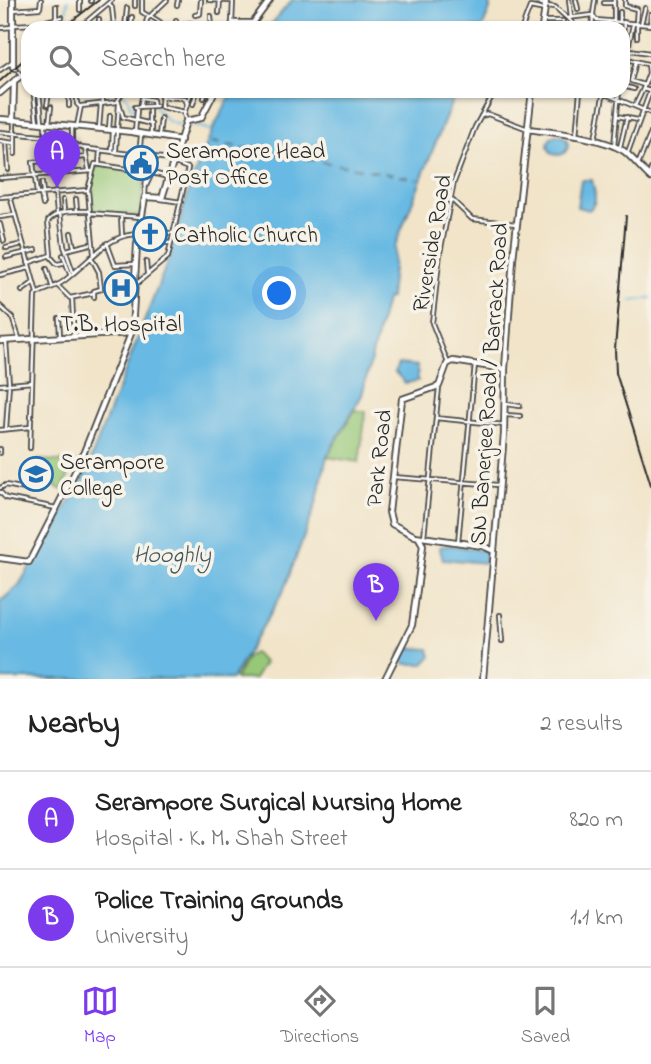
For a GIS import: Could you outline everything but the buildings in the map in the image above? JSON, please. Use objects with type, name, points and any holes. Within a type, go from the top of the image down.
[{"type":"street","points":[[13,0],[17,70],[14,81],[15,154]]},
{"type":"street","points":[[13,10],[41,7],[41,0]]},
{"type":"street","points":[[80,0],[80,10]]},
{"type":"street","points":[[135,0],[135,6]]},
{"type":"street","points":[[142,0],[142,12],[158,21]]},
{"type":"street","points":[[149,21],[167,0]]},
{"type":"street","points":[[177,5],[178,0]]},
{"type":"street","points":[[195,15],[200,14],[201,0]]},
{"type":"street","points":[[209,0],[233,1],[231,21]]},
{"type":"street","points":[[255,21],[270,0]]},
{"type":"street","points":[[533,0],[555,7],[572,21]]},
{"type":"street","points":[[555,0],[555,7]]},
{"type":"street","points":[[569,0],[570,18]]},
{"type":"street","points":[[576,0],[578,9]]},
{"type":"street","points":[[593,21],[595,0]]},
{"type":"street","points":[[625,0],[625,6],[637,9],[637,37]]},
{"type":"street","points":[[219,13],[220,1]]},
{"type":"street","points":[[604,3],[614,1],[616,21]]},
{"type":"street","points":[[32,2],[32,9]]},
{"type":"street","points":[[87,21],[110,2],[114,21]]},
{"type":"street","points":[[525,21],[530,7],[546,5]]},
{"type":"street","points":[[56,6],[56,18]]},
{"type":"street","points":[[126,21],[127,8]]},
{"type":"street","points":[[630,41],[645,8]]},
{"type":"street","points":[[616,21],[620,12]]},
{"type":"street","points":[[603,13],[603,20]]},
{"type":"street","points":[[630,22],[650,25],[651,14]]},
{"type":"street","points":[[570,18],[593,15],[603,20],[616,21]]},
{"type":"street","points":[[45,21],[62,16]]},
{"type":"street","points":[[211,16],[211,21]]},
{"type":"street","points":[[132,17],[132,21]]},
{"type":"street","points":[[0,28],[21,26]]},
{"type":"street","points":[[630,49],[650,53]]},
{"type":"street","points":[[630,59],[650,65],[635,106]]},
{"type":"street","points":[[627,154],[651,90],[631,81],[636,61]]},
{"type":"street","points":[[0,71],[21,70]]},
{"type":"street","points":[[0,93],[14,81]]},
{"type":"street","points":[[630,88],[634,89]]},
{"type":"street","points":[[35,98],[43,123]]},
{"type":"street","points":[[40,98],[46,160]]},
{"type":"street","points":[[47,105],[48,98]]},
{"type":"street","points":[[69,98],[69,106]]},
{"type":"street","points":[[77,98],[80,107],[72,144],[85,148],[114,150],[188,167],[167,258],[135,285]]},
{"type":"street","points":[[99,128],[102,98]]},
{"type":"street","points":[[114,150],[114,130],[120,98]]},
{"type":"street","points":[[138,170],[137,108],[142,98],[152,100],[155,106]]},
{"type":"street","points":[[160,106],[161,98]]},
{"type":"street","points":[[185,98],[184,103],[187,104]]},
{"type":"street","points":[[161,199],[181,140],[188,98]]},
{"type":"street","points":[[193,104],[195,98]]},
{"type":"street","points":[[186,120],[201,118],[211,98]]},
{"type":"street","name":"Riverside Road","points":[[448,363],[447,354],[434,332],[431,317],[451,199],[470,136],[492,98]]},
{"type":"street","name":"SN Banerjee Road / Barrack Road","points":[[482,678],[505,425],[505,369],[517,224],[531,98]]},
{"type":"street","points":[[576,137],[579,98]]},
{"type":"street","points":[[595,142],[603,98]]},
{"type":"street","points":[[617,149],[618,99],[651,113]]},
{"type":"street","points":[[80,107],[119,103]]},
{"type":"street","points":[[119,103],[123,117],[149,124]]},
{"type":"street","points":[[137,108],[160,106],[185,112]]},
{"type":"street","points":[[43,123],[51,107]]},
{"type":"street","points":[[486,109],[488,114]]},
{"type":"street","points":[[149,110],[149,124],[152,125],[150,134]]},
{"type":"street","points":[[481,117],[488,114],[528,129],[576,137],[617,149],[627,154],[650,177]]},
{"type":"street","points":[[110,116],[114,130]]},
{"type":"street","points":[[617,116],[639,121]]},
{"type":"street","points":[[617,149],[627,117]]},
{"type":"street","points":[[159,136],[160,118]]},
{"type":"street","points":[[0,119],[138,132],[181,140]]},
{"type":"street","points":[[0,132],[72,139]]},
{"type":"street","points":[[637,165],[651,133]]},
{"type":"street","points":[[0,141],[15,143]]},
{"type":"street","points":[[6,142],[8,170]]},
{"type":"street","points":[[57,285],[61,292],[72,298],[94,295],[101,289],[99,272],[92,256],[88,190],[91,170],[85,148]]},
{"type":"street","points":[[99,164],[100,149]]},
{"type":"street","points":[[43,205],[33,162],[86,157]]},
{"type":"street","points":[[0,178],[91,170],[99,164],[138,170],[145,176],[146,186],[135,264],[132,332],[80,461],[29,562],[0,558]]},
{"type":"street","points":[[650,177],[651,169]]},
{"type":"street","points":[[146,186],[152,173],[168,177]]},
{"type":"street","points":[[41,194],[42,183]]},
{"type":"street","points":[[0,197],[88,190]]},
{"type":"street","points":[[55,192],[72,274]]},
{"type":"street","points":[[10,196],[37,293]]},
{"type":"street","points":[[145,197],[181,202]]},
{"type":"street","points":[[76,199],[77,211]]},
{"type":"street","points":[[451,199],[472,219],[517,224]]},
{"type":"street","points":[[60,213],[63,200]]},
{"type":"street","points":[[64,263],[57,264],[50,256],[48,222],[60,213],[77,211],[141,218]]},
{"type":"street","points":[[0,217],[15,215]]},
{"type":"street","points":[[121,216],[122,235]]},
{"type":"street","points":[[0,224],[4,241]]},
{"type":"street","points":[[30,448],[33,300],[37,293],[57,285],[107,243],[122,235],[139,231],[173,233]]},
{"type":"street","points":[[71,233],[74,248]]},
{"type":"street","points":[[150,242],[171,243]]},
{"type":"street","points":[[66,250],[91,243]]},
{"type":"street","points":[[107,243],[115,265],[135,264]]},
{"type":"street","points":[[6,248],[23,244]]},
{"type":"street","points":[[6,257],[36,250]]},
{"type":"street","points":[[63,255],[64,263],[72,274]]},
{"type":"street","points":[[27,263],[50,256]]},
{"type":"street","points":[[146,262],[147,274]]},
{"type":"street","points":[[0,275],[29,268]]},
{"type":"street","points":[[47,269],[52,287]]},
{"type":"street","points":[[22,291],[33,282]]},
{"type":"street","points":[[72,298],[74,337]]},
{"type":"street","points":[[0,306],[12,317],[19,340]]},
{"type":"street","points":[[59,318],[60,337]]},
{"type":"street","points":[[6,429],[9,384],[3,341],[132,332]]},
{"type":"street","points":[[447,354],[454,360],[505,369]]},
{"type":"street","points":[[385,679],[412,625],[422,557],[437,388],[448,363],[454,360]]},
{"type":"street","points":[[458,542],[475,365]]},
{"type":"street","points":[[0,384],[32,382]]},
{"type":"street","name":"Park Road","points":[[437,388],[402,399],[390,520],[400,531],[423,540],[489,547]]},
{"type":"street","points":[[0,400],[8,401]]},
{"type":"street","points":[[505,404],[518,406],[515,416]]},
{"type":"street","points":[[505,415],[520,416]]},
{"type":"street","points":[[436,418],[505,425]]},
{"type":"street","points":[[0,430],[30,427]]},
{"type":"street","points":[[393,477],[500,485]]},
{"type":"street","points":[[25,489],[6,485],[0,490],[6,498],[57,506]]},
{"type":"street","points":[[494,552],[489,547],[495,545]]},
{"type":"street","points":[[500,615],[502,640]]},
{"type":"green space","points":[[97,165],[140,170],[144,177],[141,216],[91,212],[89,189]]},
{"type":"green space","points":[[355,410],[366,412],[359,462],[327,457]]},
{"type":"green space","points":[[38,460],[75,462],[62,490],[34,474]]},
{"type":"green space","points":[[254,653],[264,663],[254,679],[235,679],[247,657]]},
{"type":"water","points":[[292,0],[490,0],[490,9],[485,21],[274,21]]},
{"type":"water","name":"Hooghly","points":[[229,98],[453,98],[395,246],[390,298],[386,300],[362,395],[327,456],[316,504],[283,592],[232,679],[0,679],[0,602],[19,585],[83,479],[170,255],[191,183],[213,129]]},
{"type":"water","points":[[558,135],[565,138],[568,145],[565,152],[558,155],[551,152],[548,145],[551,138]]},
{"type":"water","points":[[581,180],[592,180],[595,200],[589,210],[577,207]]},
{"type":"water","points":[[398,364],[417,366],[418,381],[405,383],[395,372]]},
{"type":"water","points":[[451,545],[485,551],[485,563],[443,559],[439,547]]},
{"type":"water","points":[[404,648],[429,649],[431,657],[424,664],[405,664],[399,656]]},
{"type":"waterway","points":[[65,21],[68,0]]},
{"type":"waterway","points":[[128,98],[130,107],[136,108]]},
{"type":"waterway","points":[[155,107],[171,122],[183,124]]},
{"type":"waterway","points":[[187,124],[211,130]]},
{"type":"waterway","points":[[632,301],[651,298]]},
{"type":"ferry route","points":[[211,142],[417,179]]},
{"type":"railway","points":[[72,21],[99,0]]},
{"type":"railway","points":[[0,81],[21,62]]},
{"type":"railway","points":[[626,216],[615,349],[616,373],[651,485]]},
{"type":"place","name":"Serampore Head Post Office","points":[[141,163]]},
{"type":"place","name":"Serampore Surgical Nursing Home","points":[[57,188]]},
{"type":"place","name":"Catholic Church","points":[[150,234]]},
{"type":"place","name":"T.B. Hospital","points":[[121,288]]},
{"type":"place","name":"Serampore College","points":[[36,474]]},
{"type":"place","name":"Police Training Grounds","points":[[376,621]]}]
